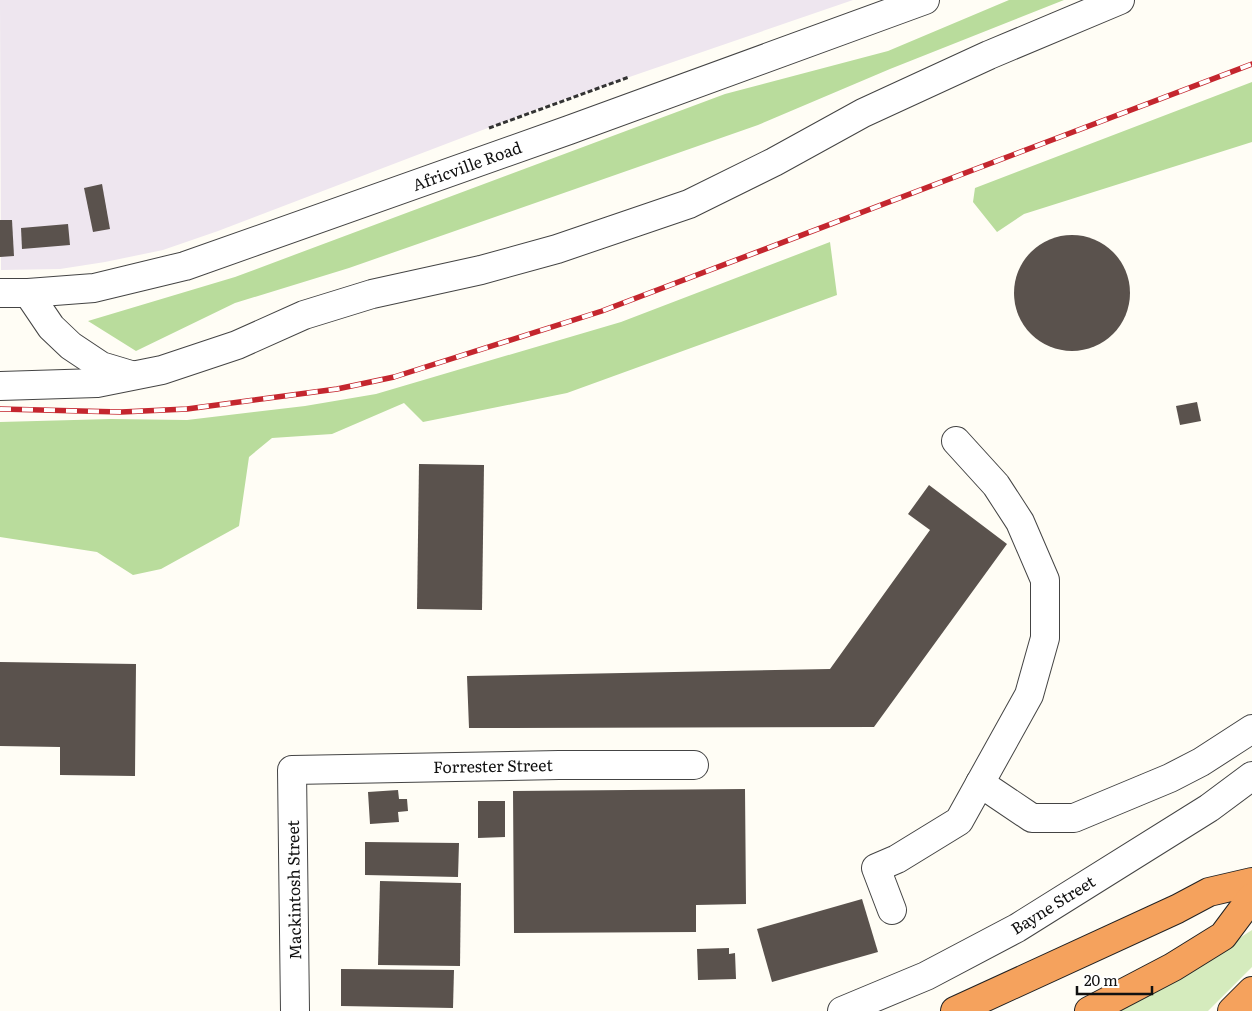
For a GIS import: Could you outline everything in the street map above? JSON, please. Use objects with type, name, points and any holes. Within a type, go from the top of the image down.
[{"type":"highway","points":[[955,1011],[1177,909],[1209,892],[1252,882]]},
{"type":"highway","points":[[1089,1011],[1174,967],[1223,936],[1252,897]]},
{"type":"highway","points":[[1232,1011],[1252,991]]},
{"type":"street","name":"Africville Road","points":[[0,293],[28,294],[94,288],[185,266],[588,123],[925,0]]},
{"type":"street","points":[[0,386],[97,383],[162,370],[236,345],[304,315],[372,294],[481,270],[557,249],[689,204],[774,162],[862,113],[1120,0]]},
{"type":"street","points":[[28,294],[50,327],[70,346],[101,366],[134,376]]},
{"type":"street","points":[[892,910],[876,868],[897,859],[959,821],[1029,695],[1045,638],[1045,580],[1020,522],[996,485],[956,441]]},
{"type":"street","points":[[980,784],[1032,818],[1074,818],[1162,782],[1201,762],[1252,729]]},
{"type":"street","name":"Forrester Street","points":[[292,770],[559,765],[694,765]]},
{"type":"street","name":"Mackintosh Street","points":[[292,770],[296,1011]]},
{"type":"street","name":"Bayne Street","points":[[842,1011],[926,976],[1017,928],[1209,808],[1252,776]]},
{"type":"shaded area","points":[[0,0],[853,0],[545,106],[218,231],[163,250],[60,269],[1,270]]},
{"type":"green space","points":[[1009,0],[1064,0],[890,69],[758,125],[349,268],[235,303],[136,351],[88,321],[235,277],[725,94],[888,51]]},
{"type":"green space","points":[[1252,82],[1252,142],[1024,214],[997,232],[973,202],[975,188]]},
{"type":"green space","points":[[830,242],[837,295],[567,393],[423,422],[404,403],[332,434],[272,438],[249,457],[239,526],[161,569],[133,575],[97,552],[0,537],[0,422],[111,419],[187,420],[305,406],[376,394],[621,322]]},
{"type":"green space","points":[[1252,930],[1252,967],[1208,1011],[1118,1011],[1165,986]]},
{"type":"building","points":[[102,184],[110,229],[93,232],[84,188]]},
{"type":"building","points":[[0,220],[12,220],[14,256],[0,257]]},
{"type":"building","points":[[68,224],[70,245],[22,249],[21,228]]},
{"type":"building","points":[[1072,235],[1094,239],[1104,244],[1113,252],[1121,261],[1126,271],[1130,293],[1126,315],[1121,325],[1113,334],[1104,342],[1094,347],[1072,351],[1050,347],[1040,342],[1031,334],[1023,325],[1018,315],[1014,293],[1018,271],[1023,261],[1031,252],[1040,244],[1050,239]]},
{"type":"building","points":[[1197,402],[1201,421],[1180,425],[1176,406]]},
{"type":"building","points":[[419,464],[484,465],[482,610],[417,609]]},
{"type":"building","points":[[929,485],[1007,544],[874,727],[469,728],[467,676],[830,669],[930,530],[908,514]]},
{"type":"building","points":[[0,662],[136,664],[135,776],[60,775],[60,747],[0,746]]},
{"type":"building","points":[[745,789],[746,904],[696,905],[696,932],[514,933],[513,791]]},
{"type":"building","points":[[398,790],[399,799],[407,799],[408,811],[398,812],[399,822],[370,824],[368,792]]},
{"type":"building","points":[[478,801],[505,801],[505,837],[478,838]]},
{"type":"building","points":[[365,842],[459,843],[458,877],[365,875]]},
{"type":"building","points":[[380,881],[461,883],[460,966],[378,965]]},
{"type":"building","points":[[862,899],[878,952],[772,982],[757,929]]},
{"type":"building","points":[[729,948],[729,954],[735,953],[736,979],[698,980],[697,949]]},
{"type":"building","points":[[341,969],[454,970],[453,1008],[341,1006]]},
{"type":"railway","points":[[0,409],[121,412],[187,409],[337,389],[394,377],[602,311],[1252,64]]}]
